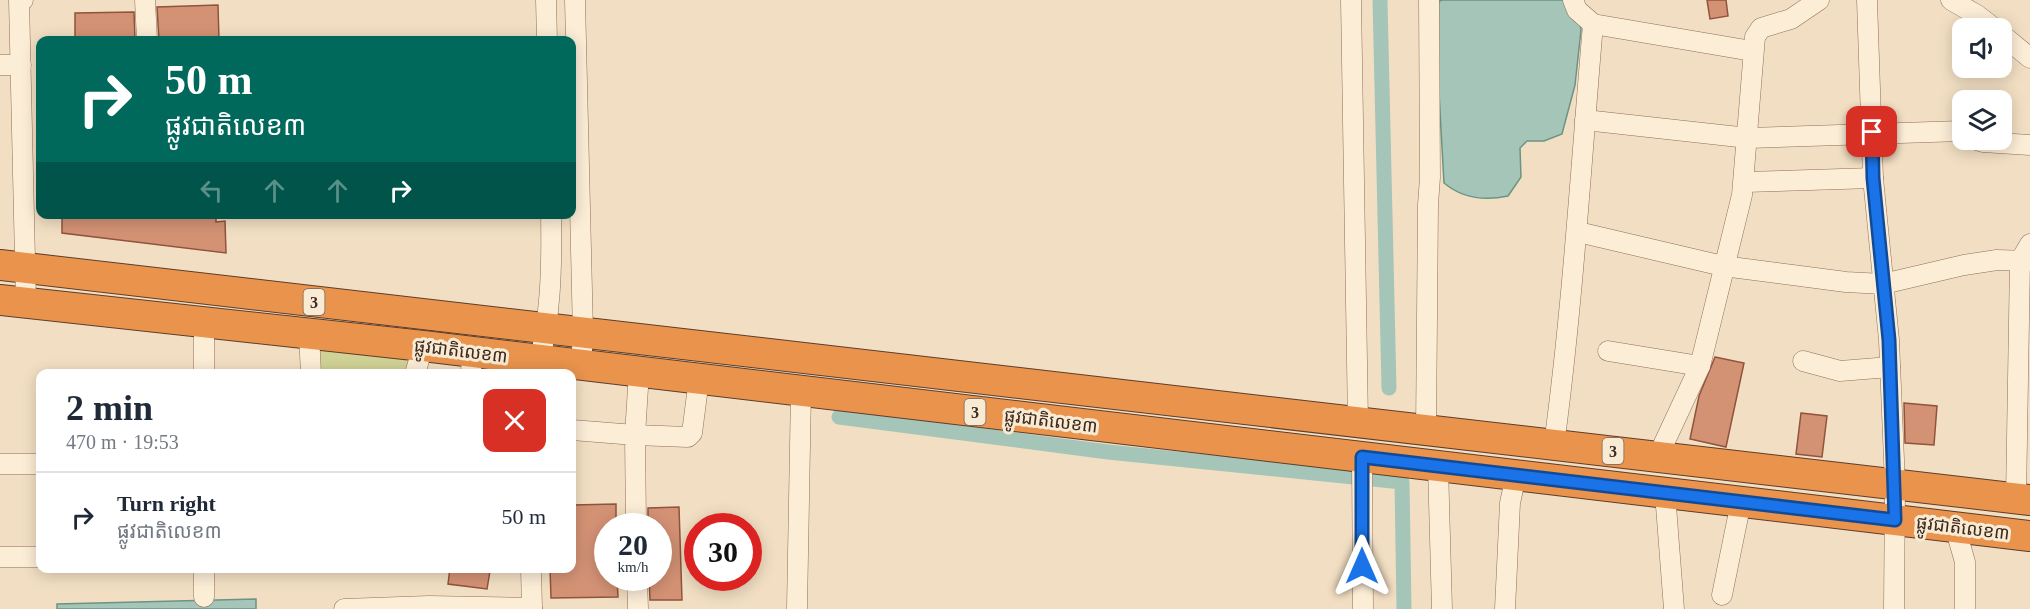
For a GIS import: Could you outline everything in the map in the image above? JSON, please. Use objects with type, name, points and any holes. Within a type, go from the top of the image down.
[{"type":"highway","name":"ផ្លូវជាតិលេខ៣","points":[[12,267],[2023,499]]},
{"type":"highway","name":"ផ្លូវជាតិលេខ៣","points":[[13,301],[309,334],[419,360],[538,367],[581,366],[639,372],[2030,536]]},
{"type":"street","points":[[13,301],[12,267],[32,158],[21,65],[20,0],[23,0]]},
{"type":"street","points":[[146,0],[147,36]]},
{"type":"street","points":[[546,0],[547,36]]},
{"type":"street","points":[[575,0],[575,36]]},
{"type":"street","points":[[1351,0],[1365,423]]},
{"type":"street","points":[[1422,429],[1430,177],[1430,0]]},
{"type":"street","points":[[1573,0],[1577,10],[1593,24],[1752,51]]},
{"type":"street","points":[[1658,456],[1700,366],[1744,182],[1752,51],[1755,37],[1761,28],[1791,19],[1819,0]]},
{"type":"street","points":[[1867,0],[1873,178],[1890,367],[1895,484],[1893,609]]},
{"type":"street","points":[[1951,0],[1981,18]]},
{"type":"street","points":[[1554,445],[1569,337],[1593,24]]},
{"type":"street","points":[[2012,43],[2030,58]]},
{"type":"street","points":[[0,65],[21,65]]},
{"type":"street","points":[[1585,120],[1748,138],[1872,132],[1952,131]]},
{"type":"street","points":[[576,144],[581,238],[583,333],[581,366]]},
{"type":"street","points":[[2012,144],[2030,145]]},
{"type":"street","points":[[1744,182],[1873,178]]},
{"type":"street","points":[[538,367],[547,330],[552,280],[551,219]]},
{"type":"street","points":[[1578,232],[1724,266],[1846,282],[1882,284],[1964,265],[2027,255],[2023,499]]},
{"type":"street","points":[[552,238],[581,238]]},
{"type":"street","points":[[204,323],[204,369]]},
{"type":"street","points":[[309,334],[311,369]]},
{"type":"street","points":[[1608,351],[1700,366]]},
{"type":"street","points":[[1803,361],[1840,371],[1890,367]]},
{"type":"street","points":[[636,513],[634,435],[639,372]]},
{"type":"street","points":[[576,430],[688,438],[692,433],[699,380]]},
{"type":"street","points":[[797,609],[801,391]]},
{"type":"street","points":[[1362,609],[1366,458]]},
{"type":"street","points":[[0,464],[36,464]]},
{"type":"street","points":[[1430,465],[1442,609]]},
{"type":"street","points":[[1505,609],[1510,503],[1516,475]]},
{"type":"street","points":[[1665,493],[1674,609]]},
{"type":"street","points":[[1722,595],[1741,502]]},
{"type":"street","points":[[1955,527],[1965,562],[1965,609]]},
{"type":"street","points":[[0,557],[36,557]]},
{"type":"street","points":[[204,573],[204,597]]},
{"type":"street","points":[[344,609],[532,608],[531,573]]},
{"type":"street","points":[[637,591],[638,609]]},
{"type":"green space","points":[[317,348],[405,358],[408,364],[405,369],[321,369]]},
{"type":"shaded area","points":[[1442,0],[1568,0],[1580,22],[1575,85],[1562,134],[1544,141],[1527,141],[1520,148],[1521,177],[1508,196],[1474,197],[1458,192],[1444,183],[1434,4]]},
{"type":"shaded area","points":[[256,599],[256,609],[57,609],[57,604]]},
{"type":"building","points":[[1707,0],[1726,0],[1728,16],[1710,19]]},
{"type":"building","points":[[218,5],[219,36],[159,36],[157,7]]},
{"type":"building","points":[[134,12],[135,36],[75,36],[75,13]]},
{"type":"building","points":[[62,219],[216,219],[216,222],[225,221],[226,253],[62,233]]},
{"type":"building","points":[[1715,357],[1744,363],[1726,447],[1690,439],[1699,396]]},
{"type":"building","points":[[1904,403],[1937,406],[1934,445],[1905,443]]},
{"type":"building","points":[[1801,413],[1827,416],[1822,457],[1796,454]]},
{"type":"building","points":[[616,504],[616,513],[594,513],[594,591],[618,591],[618,597],[551,598],[550,573],[576,573],[576,505]]},
{"type":"building","points":[[679,507],[682,600],[650,600],[650,591],[672,591],[672,513],[648,513],[648,508]]},
{"type":"building","points":[[449,573],[490,573],[487,589],[448,584]]},
{"type":"waterway","points":[[1380,0],[1389,388]]},
{"type":"waterway","points":[[839,417],[1108,452],[1402,482],[1404,609]]},
{"type":"route","points":[[1362,566],[1362,457],[1895,520],[1889,340],[1873,178],[1872,132]]}]
